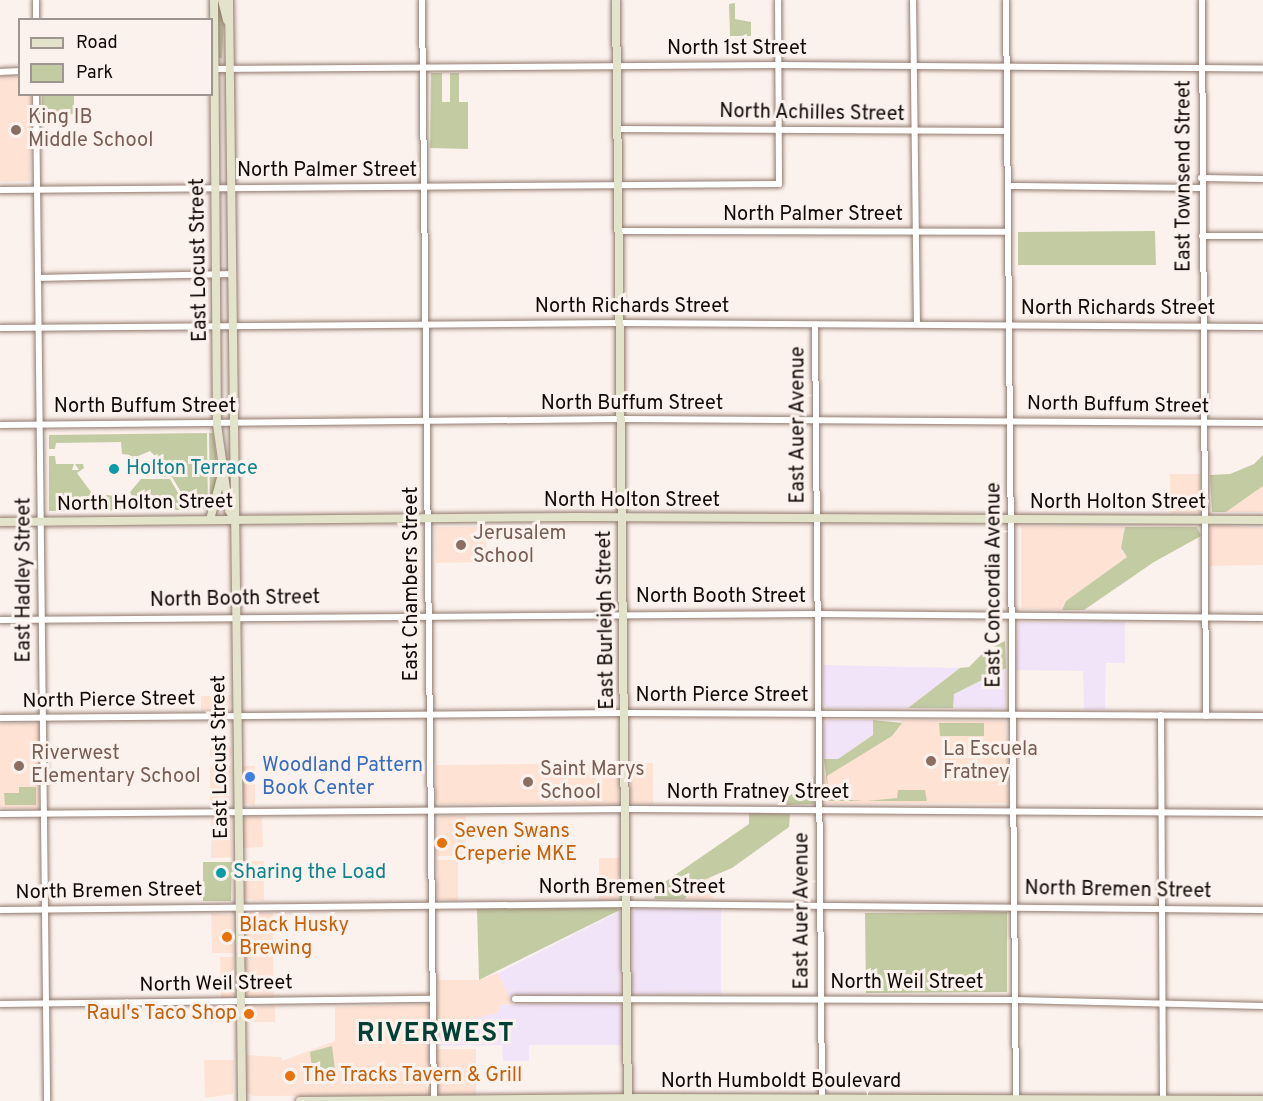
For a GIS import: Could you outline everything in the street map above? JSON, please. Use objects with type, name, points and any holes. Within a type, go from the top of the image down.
[{"type":"main road","name":"East Locust Street","points":[[214,0],[217,424],[234,520]]},
{"type":"main road","points":[[222,0],[229,26]]},
{"type":"main road","name":"East Locust Street","points":[[229,0],[232,424],[242,1101]]},
{"type":"main road","name":"East Burleigh Street","points":[[616,0],[628,1099]]},
{"type":"main road","points":[[210,520],[223,468]]},
{"type":"main road","name":"North Holton Street","points":[[0,522],[428,518],[1263,520]]},
{"type":"main road","name":"North Humboldt Boulevard","points":[[300,1101],[1263,1100]]},
{"type":"street","points":[[36,0],[36,18]]},
{"type":"street","name":"East Chambers Street","points":[[422,0],[434,1100]]},
{"type":"street","points":[[778,0],[778,130]]},
{"type":"street","points":[[913,0],[917,324]]},
{"type":"street","name":"East Concordia Avenue","points":[[1006,0],[1016,1100]]},
{"type":"street","name":"East Townsend Street","points":[[1202,0],[1206,716]]},
{"type":"street","name":"North 1st Street","points":[[213,69],[778,65],[1263,68]]},
{"type":"street","points":[[0,72],[18,71]]},
{"type":"street","name":"East Hadley Street","points":[[36,96],[44,813],[43,910],[47,1101]]},
{"type":"street","name":"North Achilles Street","points":[[617,129],[1007,131]]},
{"type":"street","name":"North Palmer Street","points":[[0,190],[779,184],[778,130]]},
{"type":"street","points":[[1202,178],[1263,179]]},
{"type":"street","points":[[1008,186],[1202,188]]},
{"type":"street","name":"North Palmer Street","points":[[618,231],[1008,232]]},
{"type":"street","points":[[1202,236],[1263,236]]},
{"type":"street","points":[[38,278],[231,274]]},
{"type":"street","name":"North Richards Street","points":[[0,328],[620,323],[1263,327]]},
{"type":"street","name":"East Auer Avenue","points":[[815,325],[822,1100]]},
{"type":"street","name":"North Buffum Street","points":[[0,425],[621,419],[1263,423]]},
{"type":"street","name":"North Booth Street","points":[[0,620],[623,614],[1263,618]]},
{"type":"street","name":"North Pierce Street","points":[[0,718],[624,712],[1263,716]]},
{"type":"street","points":[[1161,715],[1163,1100]]},
{"type":"street","name":"North Fratney Street","points":[[0,814],[625,809],[1263,813]]},
{"type":"street","name":"North Bremen Street","points":[[0,910],[627,904],[1263,910]]},
{"type":"street","name":"North Weil Street","points":[[0,1005],[433,999]]},
{"type":"street","name":"North Weil Street","points":[[515,999],[1015,1000],[1263,1006]]},
{"type":"shaded area","name":"King IB Middle School","points":[[0,76],[18,76],[18,96],[32,96],[30,181],[0,182]]},
{"type":"shaded area","points":[[1170,474],[1201,474],[1199,513],[1170,513]]},
{"type":"shaded area","points":[[1263,486],[1263,512],[1226,512]]},
{"type":"shaded area","points":[[1214,525],[1263,528],[1263,565],[1210,566],[1210,529]]},
{"type":"shaded area","points":[[1021,526],[1125,527],[1122,551],[1127,557],[1066,601],[1062,610],[1021,609]]},
{"type":"shaded area","name":"Jerusalem School","points":[[435,527],[486,527],[486,562],[436,563]]},
{"type":"shaded area","points":[[1019,622],[1125,622],[1125,663],[1106,663],[1105,710],[1084,709],[1083,671],[1015,670]]},
{"type":"shaded area","points":[[823,665],[960,668],[908,708],[827,708],[824,704]]},
{"type":"shaded area","points":[[1006,668],[1006,709],[953,708],[953,694]]},
{"type":"shaded area","points":[[231,695],[229,710],[201,711],[201,696]]},
{"type":"shaded area","points":[[828,720],[873,720],[873,735],[838,759],[824,759],[824,724]]},
{"type":"shaded area","name":"La Escuela Fratney","points":[[902,720],[1006,721],[1009,803],[826,804],[824,776],[892,736]]},
{"type":"shaded area","name":"Riverwest Elementary School","points":[[34,723],[39,727],[39,804],[35,808],[0,808],[0,724]]},
{"type":"shaded area","points":[[221,742],[229,745],[232,753],[229,761],[221,764],[213,761],[210,753],[213,745]]},
{"type":"shaded area","name":"Saint Marys School","points":[[619,763],[618,804],[440,804],[436,800],[436,765]]},
{"type":"shaded area","points":[[631,763],[653,763],[653,804],[630,803]]},
{"type":"shaded area","points":[[210,766],[231,766],[230,805],[210,806]]},
{"type":"shaded area","points":[[242,766],[255,766],[255,806],[242,802]]},
{"type":"shaded area","points":[[439,816],[466,816],[466,856],[437,856]]},
{"type":"shaded area","points":[[246,817],[262,817],[263,847],[243,848],[243,821]]},
{"type":"shaded area","points":[[211,818],[231,819],[232,857],[211,858]]},
{"type":"shaded area","points":[[599,858],[620,858],[617,899],[599,900]]},
{"type":"shaded area","points":[[437,860],[458,860],[458,901],[438,899]]},
{"type":"shaded area","points":[[243,861],[264,861],[264,901],[243,898]]},
{"type":"shaded area","points":[[710,876],[713,899],[686,899],[692,885]]},
{"type":"shaded area","points":[[638,908],[721,909],[721,994],[633,994],[632,912]]},
{"type":"shaded area","points":[[620,911],[620,994],[510,998],[498,973]]},
{"type":"shaded area","points":[[211,913],[232,915],[233,953],[212,953]]},
{"type":"shaded area","points":[[248,913],[273,913],[273,952],[244,952],[244,917]]},
{"type":"shaded area","points":[[273,956],[274,998],[247,997],[244,957]]},
{"type":"shaded area","points":[[220,957],[233,957],[234,994],[230,998],[221,998]]},
{"type":"shaded area","points":[[498,973],[513,1004],[499,1005],[499,1013],[428,1030],[428,1049],[476,1049],[476,1095],[253,1096],[247,1092],[246,1055],[281,1057],[282,1061],[335,1041],[335,1007],[438,1004],[438,980],[479,980]]},
{"type":"shaded area","points":[[618,1003],[622,1007],[622,1045],[529,1045],[529,1061],[503,1061],[502,1045],[439,1046],[439,1027],[498,1013],[499,1005]]},
{"type":"shaded area","points":[[275,1006],[275,1022],[245,1022],[246,1008]]},
{"type":"shaded area","points":[[205,1007],[231,1007],[234,1022],[205,1022]]},
{"type":"shaded area","points":[[204,1060],[234,1060],[233,1094],[205,1098]]},
{"type":"green space","points":[[216,0],[221,0],[224,19],[222,58],[218,58]]},
{"type":"green space","points":[[735,3],[735,19],[751,22],[751,36],[730,36],[729,4]]},
{"type":"green space","points":[[431,73],[442,73],[442,102],[450,102],[450,73],[459,73],[459,102],[468,102],[468,149],[430,148]]},
{"type":"green space","points":[[42,96],[74,96],[74,114],[42,116]]},
{"type":"green space","points":[[1155,231],[1156,265],[1018,265],[1018,232]]},
{"type":"green space","points":[[207,433],[208,509],[191,509],[172,477],[152,476],[150,468],[159,460],[150,451],[131,459],[130,455],[122,454],[121,442],[56,443],[55,449],[49,449],[49,435]]},
{"type":"green space","points":[[209,433],[213,433],[218,472],[210,509]]},
{"type":"green space","points":[[1263,455],[1263,486],[1226,512],[1212,512],[1210,475],[1230,474],[1254,464]]},
{"type":"green space","points":[[49,456],[55,456],[56,464],[74,464],[72,470],[79,470],[75,464],[83,464],[84,468],[77,473],[91,492],[84,511],[49,511]]},
{"type":"green space","points":[[141,479],[170,479],[188,510],[138,510],[130,492]]},
{"type":"green space","points":[[107,495],[121,497],[128,510],[93,511],[95,502]]},
{"type":"green space","points":[[1125,527],[1197,527],[1201,536],[1154,562],[1084,610],[1062,610],[1066,601],[1127,557],[1121,548]]},
{"type":"green space","points":[[1005,641],[1006,668],[954,694],[953,708],[908,708],[960,668],[969,667],[986,650]]},
{"type":"green space","points":[[873,720],[902,723],[892,736],[827,776],[829,798],[863,801],[829,801],[824,759],[838,759],[873,735]]},
{"type":"green space","points":[[939,723],[984,723],[984,736],[940,736]]},
{"type":"green space","points":[[815,776],[814,804],[784,805],[784,800]]},
{"type":"green space","points":[[19,787],[36,787],[36,805],[5,805],[4,793],[19,793]]},
{"type":"green space","points":[[898,790],[925,790],[927,801],[867,801],[897,798]]},
{"type":"green space","points":[[749,813],[790,814],[789,827],[732,868],[692,885],[685,899],[654,899],[659,886],[749,824]]},
{"type":"green space","points":[[203,862],[232,862],[231,901],[203,901]]},
{"type":"green space","points":[[616,908],[620,910],[479,980],[477,909]]},
{"type":"green space","points":[[1007,912],[1007,992],[866,993],[865,913]]},
{"type":"green space","points":[[332,1046],[335,1070],[313,1075],[310,1052]]},
{"type":"place","name":"King IB Middle School","points":[[16,130]]},
{"type":"place","name":"Holton Terrace","points":[[114,469]]},
{"type":"place","name":"Jerusalem School","points":[[461,545]]},
{"type":"place","name":"La Escuela Fratney","points":[[931,761]]},
{"type":"place","name":"Riverwest Elementary School","points":[[19,766]]},
{"type":"place","name":"Woodland Pattern Book Center","points":[[250,777]]},
{"type":"place","name":"Saint Marys School","points":[[528,782]]},
{"type":"place","name":"Seven Swans Creperie MKE","points":[[442,843]]},
{"type":"place","name":"Sharing the Load","points":[[221,873]]},
{"type":"place","name":"Black Husky Brewing","points":[[227,937]]},
{"type":"place","name":"Raul's Taco Shop","points":[[249,1014]]},
{"type":"place","name":"The Tracks Tavern & Grill","points":[[290,1076]]},
{"type":"district","name":"RIVERWEST","points":[[436,1035]]}]
